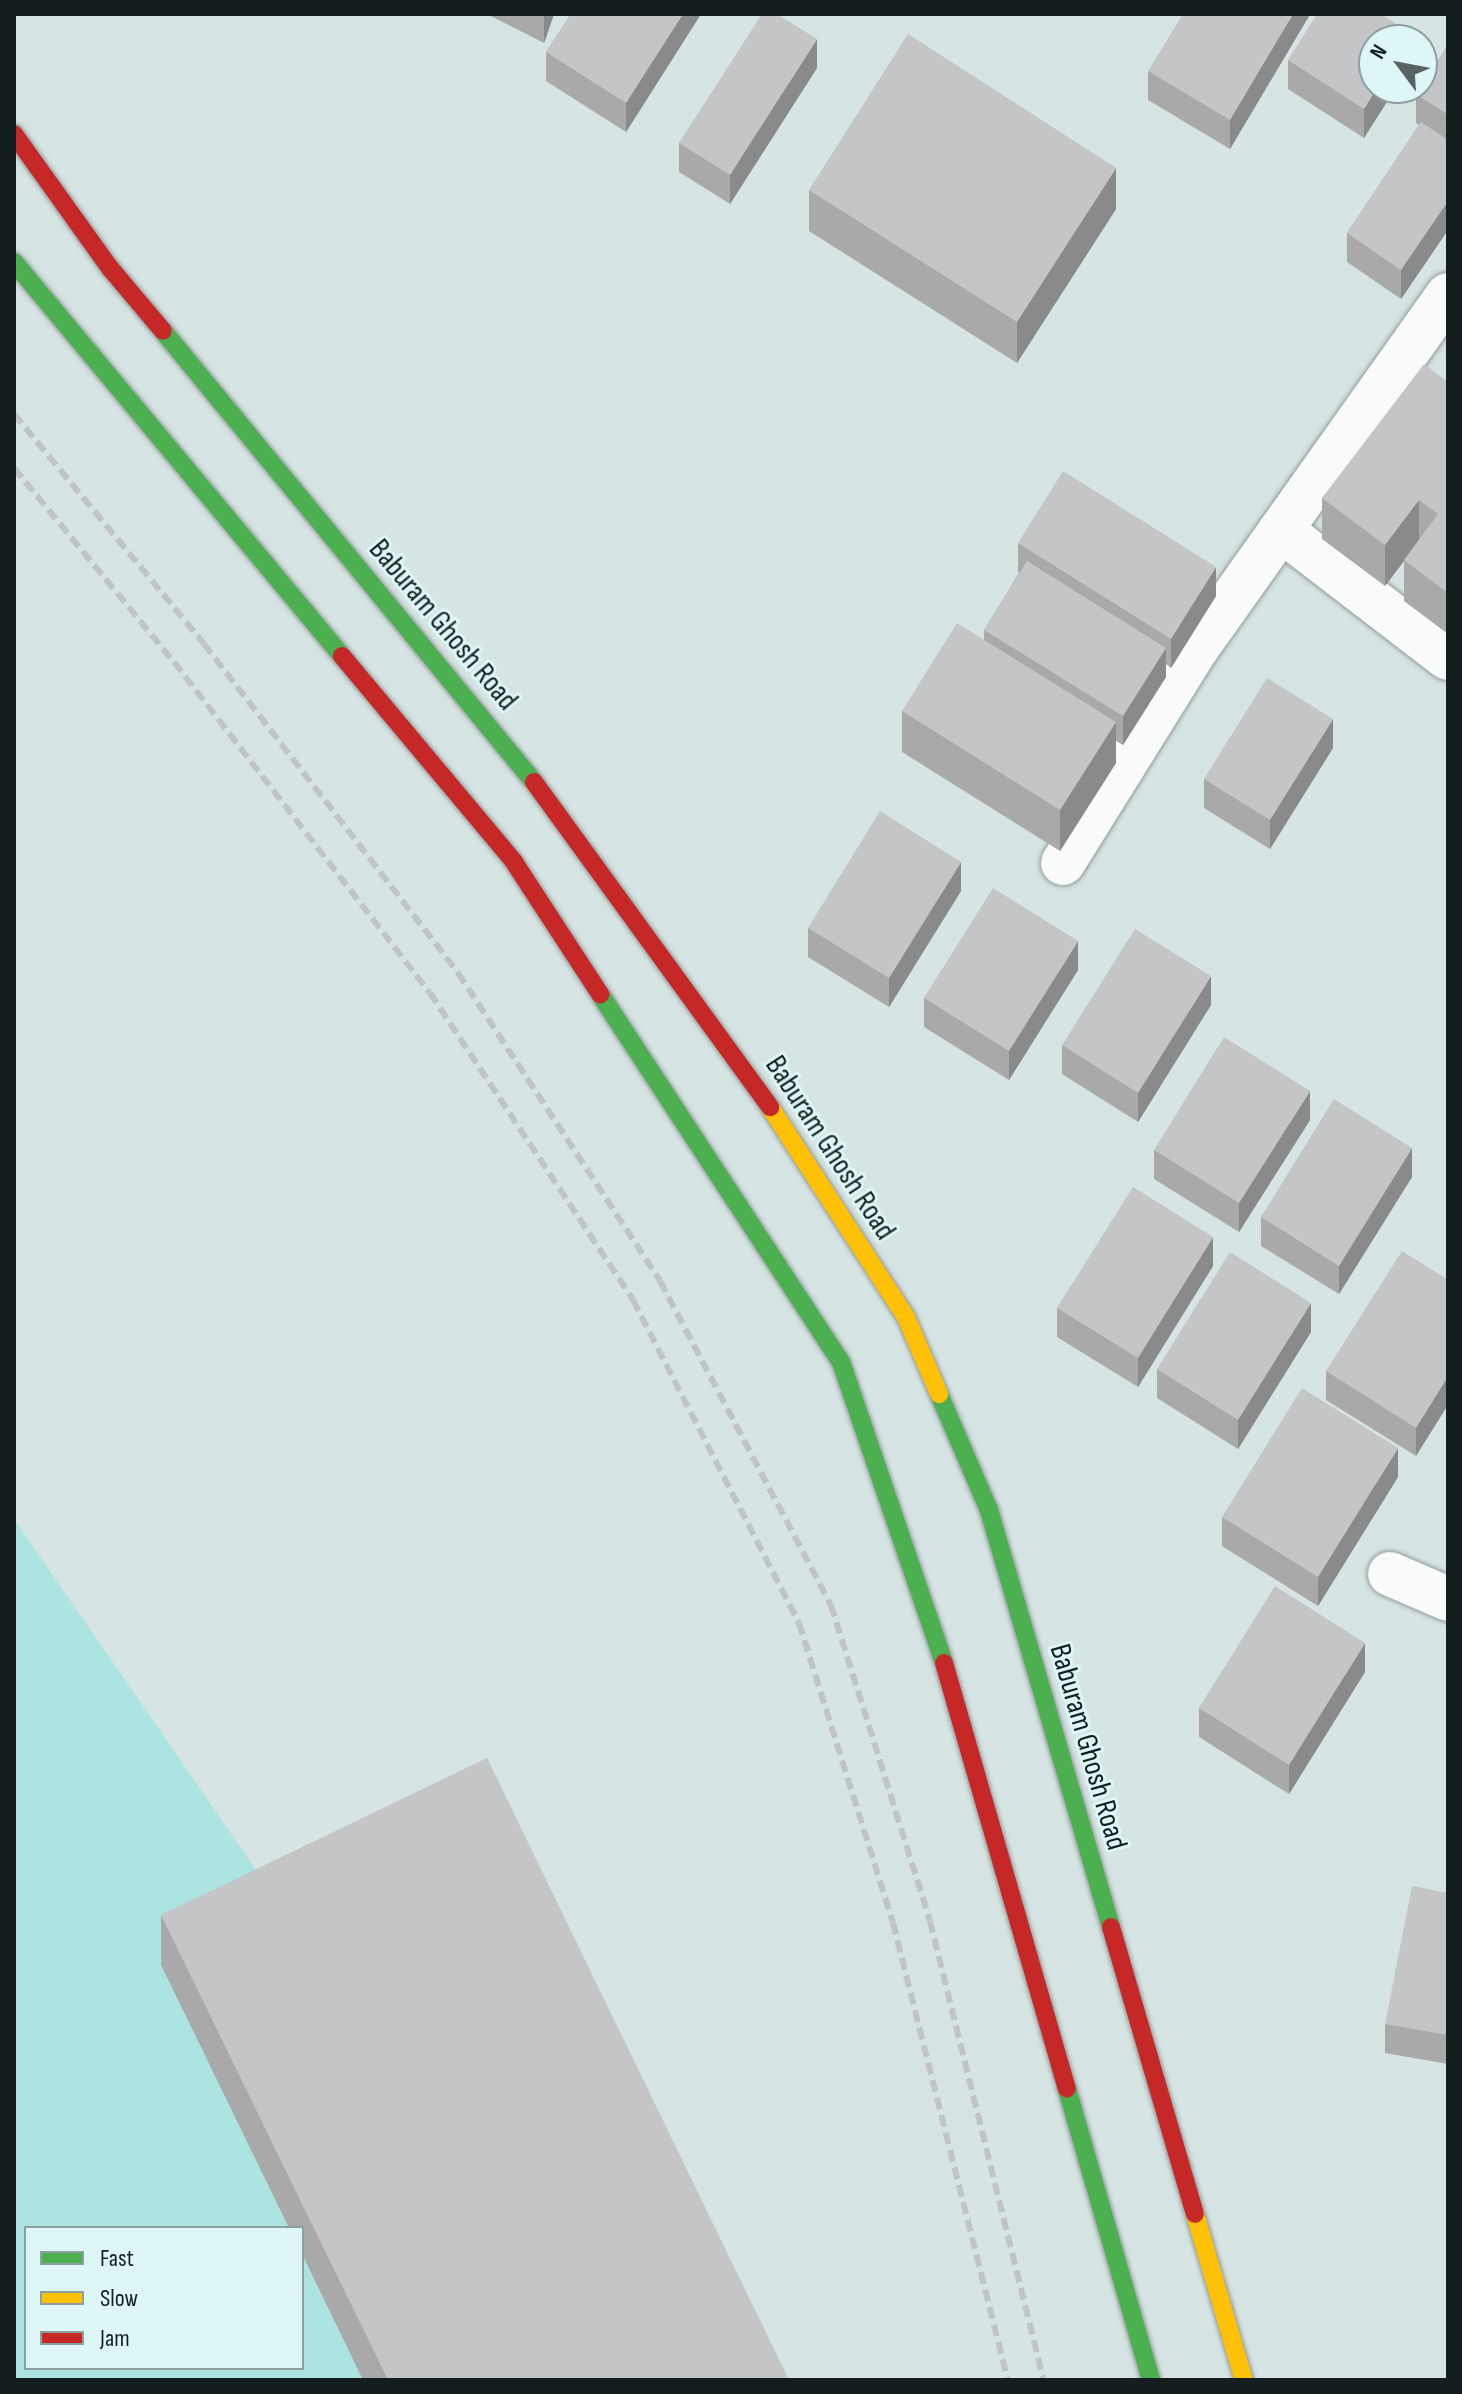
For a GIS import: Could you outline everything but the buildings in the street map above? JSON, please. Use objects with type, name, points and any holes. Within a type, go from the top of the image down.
[{"type":"main road","name":"Baburam Ghosh Road","points":[[14,134],[110,268],[505,742],[752,1079],[906,1317],[989,1510],[1244,2380]]},
{"type":"main road","points":[[14,262],[514,862],[841,1362],[924,1592],[1151,2380]]},
{"type":"street","points":[[1063,863],[1197,648],[1448,295]]},
{"type":"street","points":[[1281,530],[1448,658]]},
{"type":"street","points":[[1390,1574],[1448,1599]]},
{"type":"shaded area","points":[[14,1519],[608,2380],[14,2380]]},
{"type":"railway","points":[[14,414],[204,644],[458,973],[660,1281],[831,1605],[930,1921],[1044,2380]]},
{"type":"railway","points":[[14,468],[174,662],[430,993],[633,1300],[799,1623],[893,1923],[1008,2380]]},
{"type":"traffic: fast","points":[[14,262],[342,656]]},
{"type":"traffic: fast","points":[[163,331],[534,782]]},
{"type":"traffic: fast","points":[[600,994],[841,1362],[944,1663]]},
{"type":"traffic: fast","points":[[939,1394],[989,1510],[1111,1927]]},
{"type":"traffic: fast","points":[[1067,2089],[1151,2380]]},
{"type":"traffic: slow","points":[[770,1107],[906,1317],[939,1394]]},
{"type":"traffic: slow","points":[[1195,2214],[1244,2380]]},
{"type":"traffic: jam","points":[[14,134],[110,268],[163,331]]},
{"type":"traffic: jam","points":[[342,656],[514,862],[600,994]]},
{"type":"traffic: jam","points":[[534,782],[770,1107]]},
{"type":"traffic: jam","points":[[944,1663],[1067,2089]]},
{"type":"traffic: jam","points":[[1111,1927],[1195,2214]]}]
